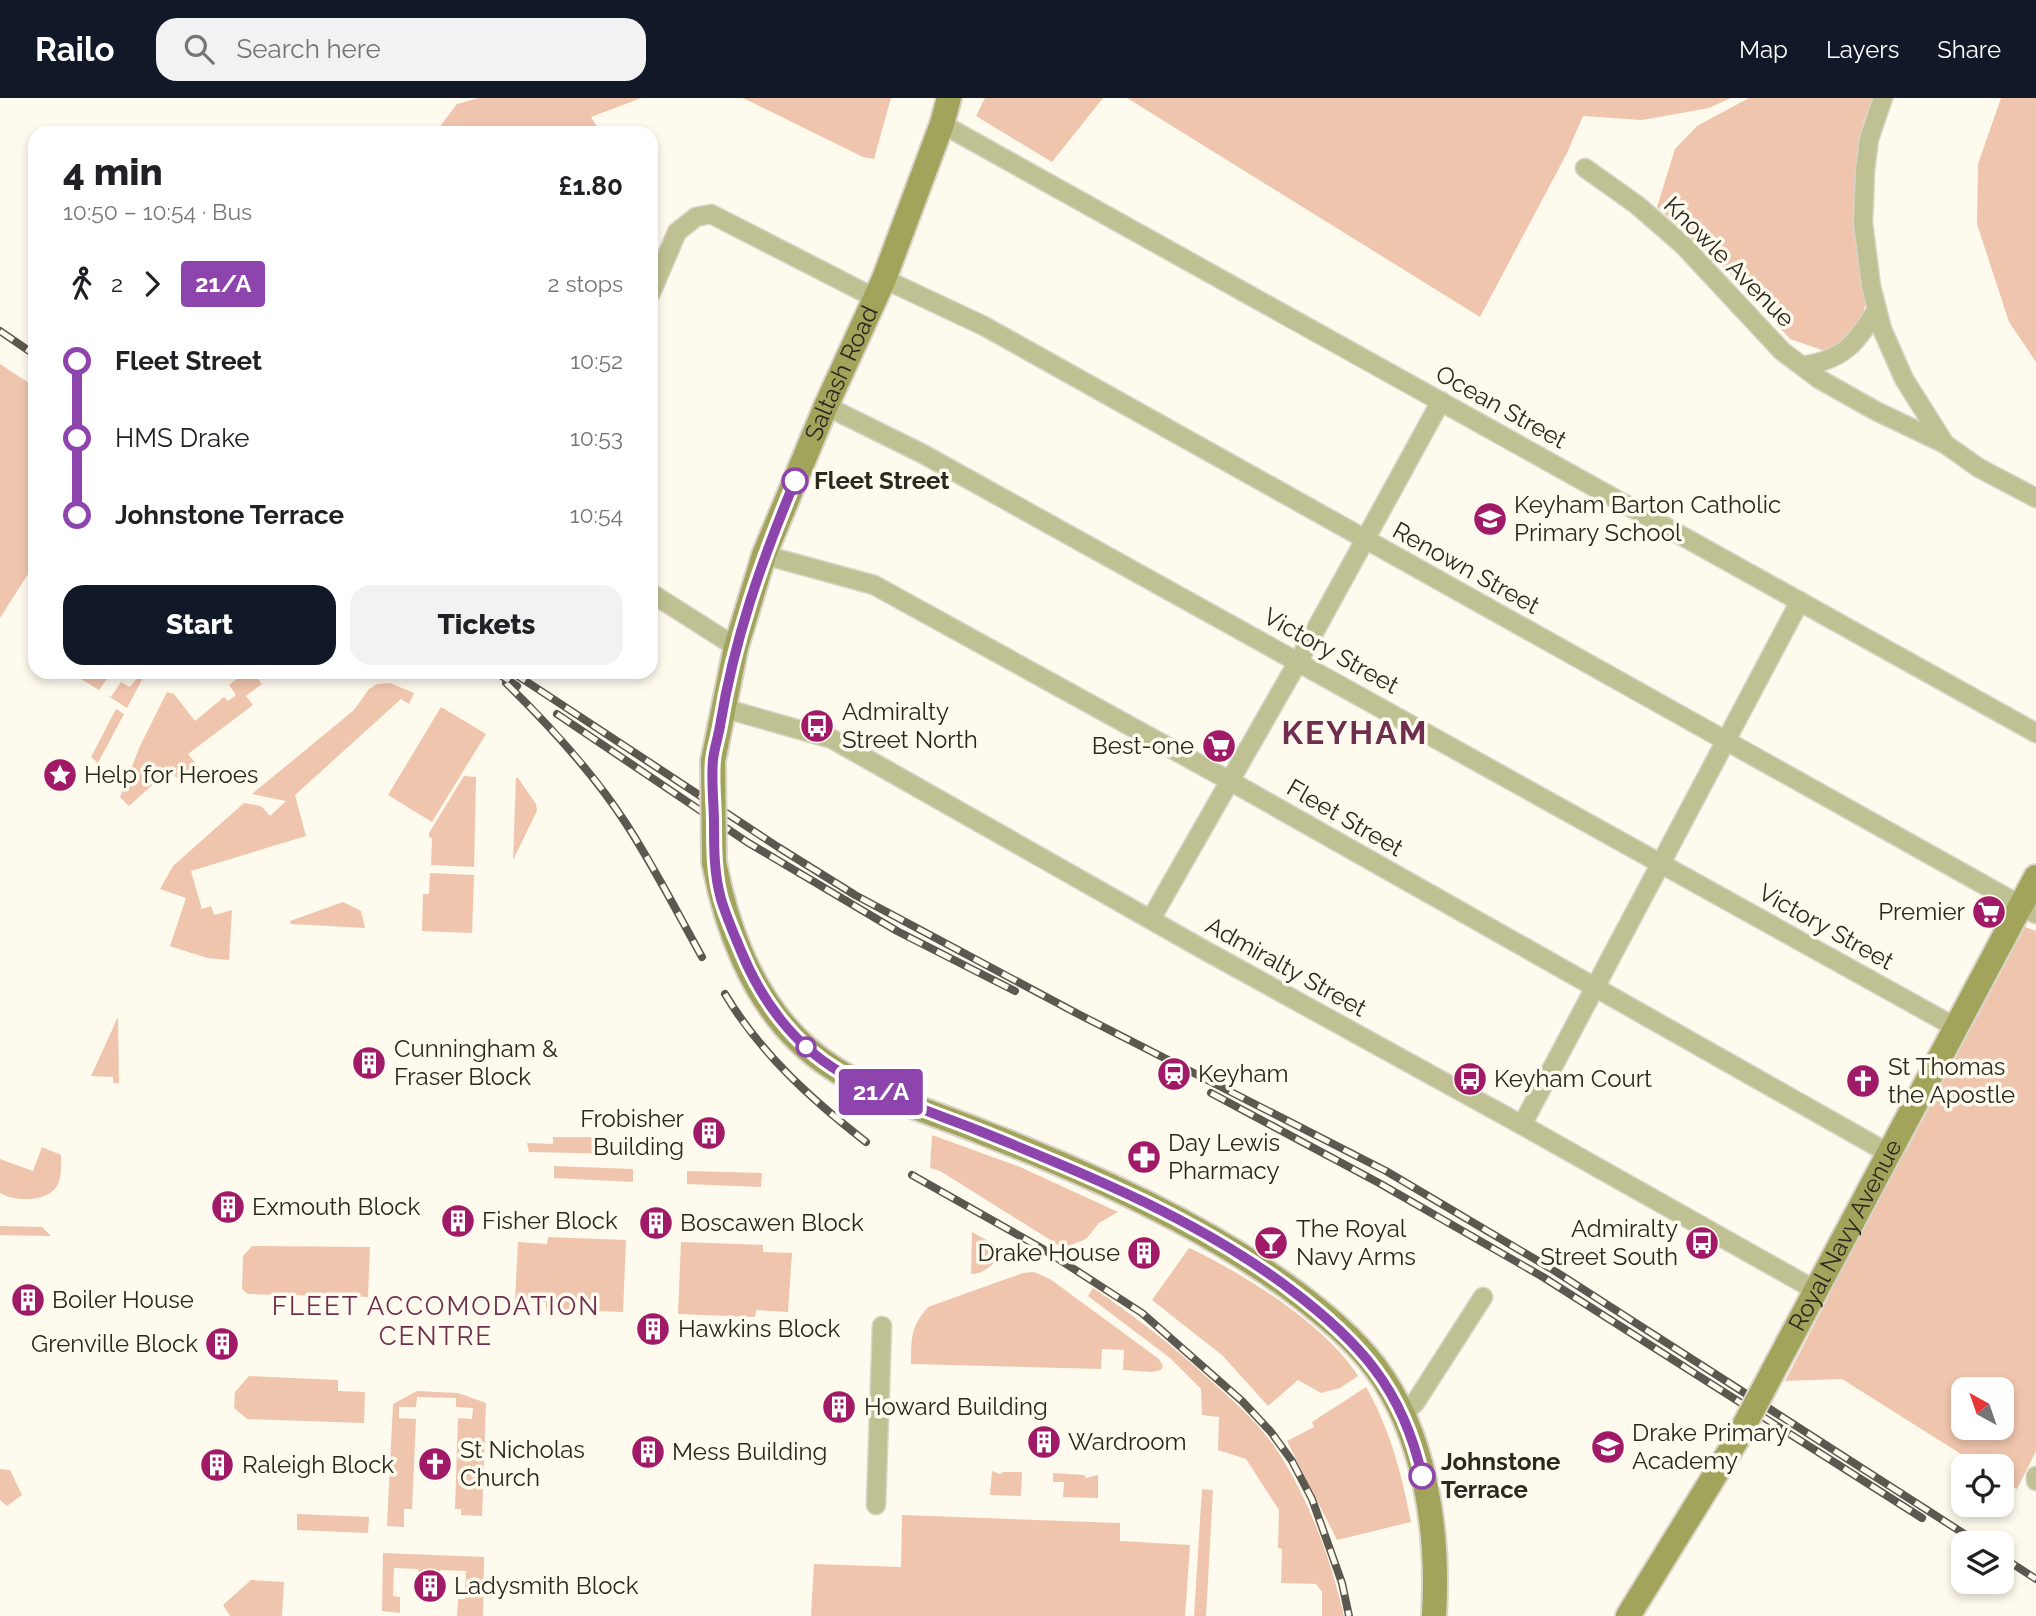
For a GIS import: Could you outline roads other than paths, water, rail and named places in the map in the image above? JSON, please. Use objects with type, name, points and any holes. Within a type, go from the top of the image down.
[{"type":"main road","name":"Saltash Road","points":[[949,98],[942,124],[880,288],[826,407],[764,555],[736,648],[713,761],[714,862],[721,898],[750,974],[786,1027],[819,1058],[890,1097],[1078,1172],[1173,1217],[1266,1271],[1314,1307],[1354,1342],[1376,1368],[1402,1415],[1418,1453],[1433,1550],[1434,1616]]},
{"type":"main road","name":"Royal Navy Avenue","points":[[1628,1616],[1736,1441],[1955,1027],[2028,910],[2036,877]]},
{"type":"street","points":[[1883,98],[1869,139],[1863,210],[1871,286],[1882,328],[1904,379],[1945,444],[1979,468],[2036,498]]},
{"type":"street","name":"Ocean Street","points":[[942,124],[2036,733]]},
{"type":"street","name":"Knowle Avenue","points":[[1585,168],[1637,205],[1683,245],[1782,351],[1819,379],[1876,411],[1945,444]]},
{"type":"street","name":"Renown Street","points":[[658,277],[677,232],[696,217],[711,214],[880,288],[984,327],[2028,910]]},
{"type":"street","points":[[1802,366],[1834,357],[1857,342],[1877,309]]},
{"type":"street","points":[[1151,919],[1299,660],[1441,401]]},
{"type":"street","name":"Victory Street","points":[[826,407],[923,454],[1299,660],[1955,1027]]},
{"type":"street","name":"Fleet Street","points":[[764,555],[874,585],[1230,781],[1890,1154]]},
{"type":"street","points":[[658,598],[736,648]]},
{"type":"street","points":[[1522,1125],[1800,601]]},
{"type":"street","name":"Admiralty Street","points":[[723,708],[832,739],[1817,1291]]},
{"type":"street","points":[[1402,1415],[1415,1404],[1483,1297]]},
{"type":"street","points":[[876,1505],[882,1326]]},
{"type":"railway","points":[[0,331],[28,350]]},
{"type":"railway","points":[[506,679],[517,686]]},
{"type":"railway","points":[[523,679],[855,895],[1080,1015],[1386,1171],[1550,1268],[1960,1531]]},
{"type":"railway","points":[[506,683],[569,749],[612,803],[645,855],[702,957]]},
{"type":"railway","points":[[557,714],[747,842],[897,931],[1015,991]]},
{"type":"railway","points":[[725,994],[754,1036],[788,1074],[866,1142]]},
{"type":"railway","points":[[1211,1093],[1379,1183],[1543,1277],[1922,1518]]},
{"type":"railway","points":[[912,1175],[1043,1249],[1142,1313],[1242,1401],[1271,1432],[1292,1461],[1312,1499],[1342,1583],[1349,1616]]},
{"type":"railway","points":[[2014,1565],[2036,1579]]},
{"type":"place","name":"Fleet Street","points":[[795,481]]},
{"type":"place","name":"Keyham Barton Catholic Primary School","points":[[1490,519]]},
{"type":"place","name":"Admiralty Street North","points":[[817,726]]},
{"type":"place","name":"Best-one","points":[[1219,746]]},
{"type":"place","name":"Help for Heroes","points":[[60,775]]},
{"type":"place","name":"Premier","points":[[1989,912]]},
{"type":"place","name":"Cunningham & Fraser Block","points":[[369,1063]]},
{"type":"place","name":"Keyham","points":[[1174,1074]]},
{"type":"place","name":"Keyham Court","points":[[1470,1079]]},
{"type":"place","name":"St Thomas the Apostle","points":[[1863,1081]]},
{"type":"place","name":"Frobisher Building","points":[[709,1133]]},
{"type":"place","name":"Day Lewis Pharmacy","points":[[1144,1157]]},
{"type":"place","name":"Exmouth Block","points":[[228,1207]]},
{"type":"place","name":"Fisher Block","points":[[458,1221]]},
{"type":"place","name":"Boscawen Block","points":[[656,1223]]},
{"type":"place","name":"The Royal Navy Arms","points":[[1271,1243]]},
{"type":"place","name":"Admiralty Street South","points":[[1702,1243]]},
{"type":"place","name":"Drake House","points":[[1144,1253]]},
{"type":"place","name":"Boiler House","points":[[28,1300]]},
{"type":"place","name":"Hawkins Block","points":[[653,1329]]},
{"type":"place","name":"Grenville Block","points":[[222,1344]]},
{"type":"place","name":"Howard Building","points":[[839,1407]]},
{"type":"place","name":"Wardroom","points":[[1044,1442]]},
{"type":"place","name":"Drake Primary Academy","points":[[1608,1447]]},
{"type":"place","name":"Mess Building","points":[[648,1452]]},
{"type":"place","name":"St Nicholas Church","points":[[435,1464]]},
{"type":"place","name":"Raleigh Block","points":[[217,1465]]},
{"type":"place","name":"Johnstone Terrace","points":[[1422,1476]]},
{"type":"place","name":"Ladysmith Block","points":[[430,1586]]},
{"type":"district","name":"KEYHAM","points":[[1355,733]]},
{"type":"district","name":"FLEET ACCOMODATION CENTRE","points":[[436,1321]]}]
